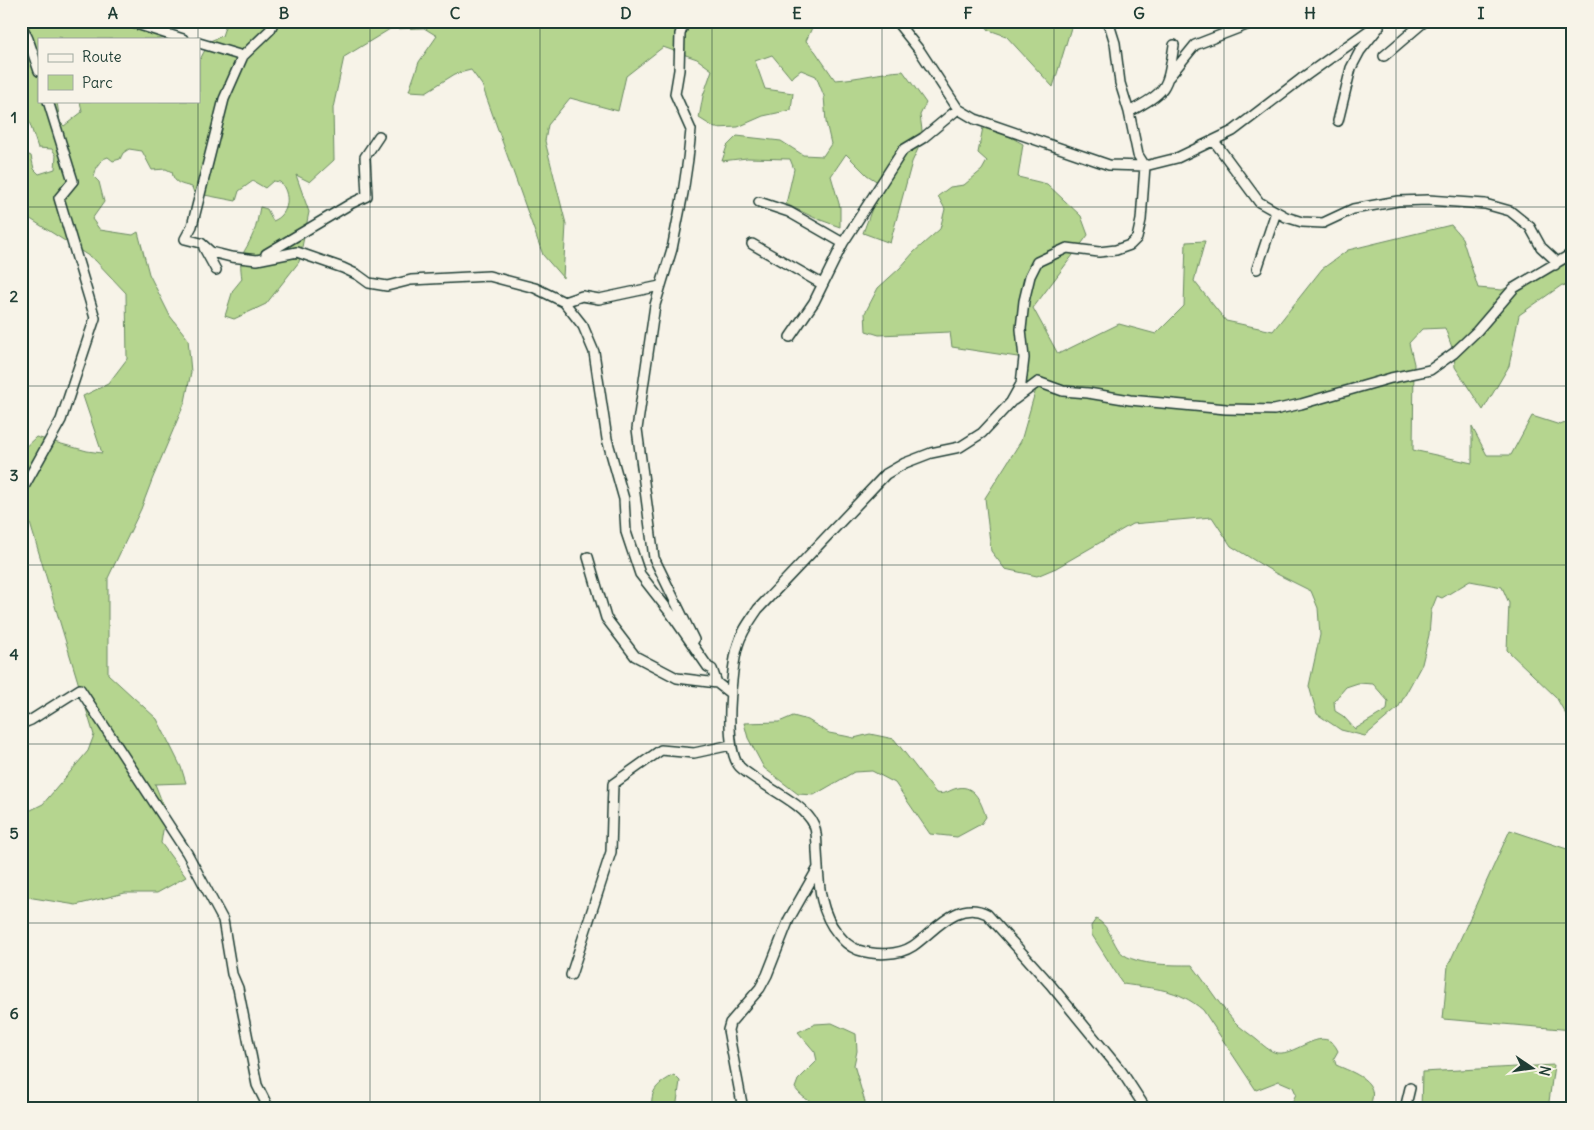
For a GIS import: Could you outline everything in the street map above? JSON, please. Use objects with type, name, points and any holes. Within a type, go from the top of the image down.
[{"type":"street","points":[[127,21],[181,38]]},
{"type":"street","points":[[274,21],[270,30],[244,56],[224,99],[192,226],[185,239],[201,244],[211,252],[231,257],[257,260],[297,252],[343,268],[369,283],[386,286],[411,280],[489,276],[535,288],[564,302],[583,326],[594,352],[607,439],[624,499],[626,532],[640,574],[708,667],[712,669],[717,683]]},
{"type":"street","points":[[685,21],[680,34],[679,70],[675,94],[691,130],[683,193],[672,250],[655,304],[637,429],[654,558],[708,667]]},
{"type":"street","points":[[896,21],[920,51],[958,109],[975,119],[1109,165],[1145,166],[1177,158],[1233,131],[1301,79],[1383,21]]},
{"type":"street","points":[[1011,402],[1021,384],[1024,358],[1021,329],[1024,301],[1030,276],[1037,262],[1067,248],[1099,252],[1116,250],[1130,245],[1137,238],[1141,220],[1145,166],[1138,155],[1129,112],[1120,83],[1115,43],[1110,27],[1105,21]]},
{"type":"street","points":[[1129,112],[1154,98],[1163,90],[1169,77],[1195,45],[1257,21]]},
{"type":"street","points":[[1338,121],[1351,68],[1360,50],[1383,21]]},
{"type":"street","points":[[1384,56],[1425,21]]},
{"type":"street","points":[[21,24],[38,68]]},
{"type":"street","points":[[200,43],[244,56]]},
{"type":"street","points":[[1169,77],[1174,45]]},
{"type":"street","points":[[21,492],[61,420],[95,318],[59,198],[72,182],[48,102]]},
{"type":"street","points":[[790,337],[814,302],[843,243],[903,150],[923,138],[958,109]]},
{"type":"street","points":[[257,260],[367,196],[365,157],[379,136]]},
{"type":"street","points":[[1214,141],[1259,202],[1276,212],[1302,222],[1323,223],[1353,209],[1398,201],[1428,200],[1485,204],[1510,211],[1530,227],[1541,247],[1554,259],[1555,265]]},
{"type":"street","points":[[759,202],[790,212],[843,243]]},
{"type":"street","points":[[1258,269],[1276,212]]},
{"type":"street","points":[[201,244],[216,270]]},
{"type":"street","points":[[752,244],[822,284]]},
{"type":"street","points":[[1146,1109],[1122,1072],[1043,977],[987,914],[979,910],[971,910],[954,914],[912,946],[903,950],[882,954],[858,950],[847,945],[827,918],[822,904],[815,828],[810,817],[742,769],[734,756],[731,745],[731,694],[735,656],[741,637],[758,609],[829,536],[858,501],[886,474],[905,463],[932,453],[960,446],[982,433],[1011,402],[1038,382],[1063,391],[1130,400],[1226,409],[1274,410],[1301,404],[1391,378],[1430,370],[1454,353],[1514,288],[1573,253]]},
{"type":"street","points":[[564,302],[582,296],[599,299],[660,286]]},
{"type":"street","points":[[588,556],[606,618],[635,656],[677,678],[717,683],[731,694]]},
{"type":"street","points":[[21,724],[31,720],[80,689],[181,845],[223,920],[232,974],[238,988],[257,1085],[269,1109]]},
{"type":"street","points":[[571,975],[611,852],[612,784],[661,750],[694,754],[731,745]]},
{"type":"street","points":[[743,1109],[728,1030],[730,1023],[764,982],[789,918],[818,868]]},
{"type":"street","points":[[1405,1109],[1410,1088]]},
{"type":"green space","points":[[21,21],[173,21],[170,27],[169,38],[62,38],[60,36],[57,38],[38,38],[38,102],[57,102],[60,122],[64,126],[82,112],[80,102],[200,102],[200,59],[210,41],[222,36],[226,24],[225,21],[815,21],[806,41],[835,80],[903,71],[926,103],[920,115],[923,138],[912,162],[890,243],[863,233],[881,184],[867,175],[846,154],[831,176],[840,207],[840,227],[815,218],[786,204],[794,169],[790,159],[747,158],[722,161],[727,146],[737,136],[781,141],[803,155],[823,156],[831,144],[826,122],[824,96],[816,76],[801,70],[791,78],[772,55],[755,61],[765,89],[793,93],[791,110],[763,116],[738,127],[715,128],[699,118],[703,96],[712,70],[697,59],[663,47],[626,76],[618,111],[570,98],[548,125],[545,141],[566,224],[563,278],[543,255],[482,85],[471,70],[455,74],[426,92],[409,91],[419,62],[437,36],[424,28],[390,29],[344,57],[333,108],[334,160],[310,182],[296,175],[309,212],[299,262],[266,304],[234,319],[225,316],[233,290],[242,279],[241,259],[254,231],[260,207],[267,209],[273,221],[279,218],[286,209],[286,192],[280,182],[273,181],[265,188],[253,181],[239,191],[236,201],[194,193],[192,187],[176,181],[172,172],[166,169],[152,170],[142,151],[129,149],[123,153],[120,159],[113,161],[108,157],[102,160],[94,177],[99,182],[104,202],[92,219],[100,230],[133,235],[138,232],[149,274],[170,316],[188,339],[191,372],[185,402],[141,509],[108,578],[108,674],[157,719],[181,767],[186,783],[155,784],[166,812],[161,843],[186,877],[157,893],[125,893],[76,905],[21,896],[21,811],[27,812],[43,804],[88,751],[94,735],[26,510],[21,499],[21,451],[36,437],[87,451],[102,453],[83,396],[108,384],[127,359],[126,293],[95,260],[21,213],[21,151],[31,156],[34,169],[39,174],[55,169],[56,155],[52,149],[38,148],[29,121],[21,118]]},
{"type":"green space","points":[[982,21],[1073,21],[1053,87],[1006,36],[989,30]]},
{"type":"green space","points":[[984,122],[1023,144],[1018,177],[1047,184],[1081,216],[1088,235],[1033,308],[1058,354],[1119,324],[1156,334],[1184,306],[1186,242],[1205,241],[1194,281],[1226,321],[1273,331],[1322,269],[1348,250],[1451,225],[1462,238],[1478,288],[1502,290],[1555,265],[1573,253],[1573,288],[1562,285],[1519,315],[1509,366],[1483,410],[1455,367],[1454,353],[1445,328],[1422,329],[1409,343],[1414,364],[1413,450],[1472,463],[1472,427],[1487,455],[1511,455],[1532,416],[1560,425],[1573,420],[1573,727],[1556,697],[1507,650],[1509,603],[1502,587],[1470,581],[1442,598],[1437,596],[1431,611],[1429,635],[1422,664],[1398,708],[1365,736],[1341,730],[1317,714],[1309,686],[1320,635],[1318,608],[1311,591],[1275,573],[1231,546],[1212,517],[1132,524],[1056,568],[1037,576],[1005,569],[991,551],[985,498],[1021,441],[1038,382],[1011,402],[1024,358],[952,347],[950,332],[879,335],[866,331],[865,313],[878,288],[940,229],[945,209],[938,196],[950,187],[964,185],[982,170],[987,161],[978,153]],"holes":[[[1358,683],[1373,684],[1388,701],[1387,710],[1355,729],[1343,716],[1335,711],[1334,701],[1346,687]]]},
{"type":"green space","points":[[793,716],[808,720],[829,733],[854,738],[870,734],[894,739],[936,793],[945,793],[958,788],[969,789],[977,796],[986,817],[981,824],[957,837],[930,834],[895,783],[872,771],[854,772],[814,795],[798,794],[764,768],[748,738],[744,723],[779,722]]},
{"type":"green space","points":[[1510,830],[1573,851],[1573,1030],[1443,1019],[1448,966]]},
{"type":"green space","points":[[1096,919],[1106,928],[1118,949],[1132,959],[1141,962],[1192,965],[1234,1021],[1271,1051],[1285,1053],[1318,1040],[1326,1040],[1332,1043],[1338,1051],[1334,1058],[1336,1065],[1358,1075],[1369,1084],[1372,1090],[1370,1105],[1340,1109],[1289,1109],[1296,1094],[1293,1087],[1279,1081],[1256,1090],[1203,1010],[1175,993],[1123,984],[1092,935],[1091,926]]},
{"type":"green space","points":[[832,1023],[856,1034],[857,1051],[854,1065],[867,1109],[818,1105],[802,1096],[795,1088],[798,1080],[817,1061],[815,1052],[798,1032],[815,1024]]},
{"type":"green space","points":[[1554,1065],[1548,1109],[1534,1109],[1533,1105],[1520,1109],[1421,1109],[1422,1072]]},
{"type":"green space","points":[[674,1075],[680,1081],[676,1109],[652,1109],[652,1097],[656,1088]]}]
